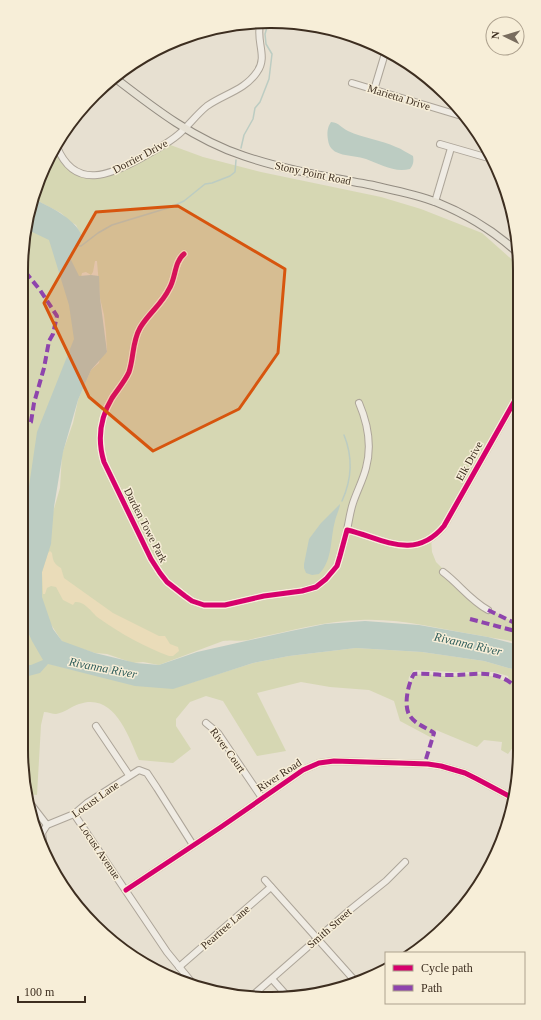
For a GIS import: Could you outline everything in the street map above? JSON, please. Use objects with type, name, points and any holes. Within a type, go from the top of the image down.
[{"type":"main road","name":"Stony Point Road","points":[[119,81],[185,128],[231,152],[262,162],[399,191],[434,202],[463,214],[482,225],[512,247]]},
{"type":"street","name":"Dorrier Drive","points":[[59,151],[67,164],[76,172],[88,176],[102,175],[121,169],[139,160],[178,135],[204,109],[217,100],[242,87],[258,71],[263,57],[259,29]]},
{"type":"street","points":[[374,90],[384,56]]},
{"type":"street","name":"Marietta Drive","points":[[352,83],[456,114]]},
{"type":"street","points":[[440,144],[485,157]]},
{"type":"street","points":[[434,202],[451,148]]},
{"type":"street","name":"Darden Towe Park","points":[[184,254],[178,260],[173,282],[169,290],[144,321],[136,334],[128,372],[108,405],[100,434],[100,443],[104,462],[155,567],[174,588],[192,601],[204,605],[225,605],[264,596],[311,589],[321,584],[332,574],[339,561],[352,505],[368,459],[368,433],[364,415],[359,403]]},
{"type":"street","name":"Elk Drive","points":[[347,530],[389,544],[401,546],[420,543],[435,535],[444,526],[513,404]]},
{"type":"street","points":[[443,572],[469,597],[488,610]]},
{"type":"street","name":"River Court","points":[[206,723],[218,733],[262,798]]},
{"type":"street","points":[[96,726],[129,776]]},
{"type":"street","name":"River Road","points":[[126,890],[303,770],[326,761],[428,764],[442,766],[465,773],[508,796]]},
{"type":"street","name":"Locust Lane","points":[[47,825],[74,814],[87,803],[136,771],[142,770],[157,788],[193,845]]},
{"type":"street","points":[[36,810],[47,825],[43,832]]},
{"type":"street","name":"Locust Avenue","points":[[74,814],[161,943],[187,977]]},
{"type":"street","name":"Smith Street","points":[[258,991],[316,939],[386,881],[405,862]]},
{"type":"street","points":[[265,880],[352,978]]},
{"type":"street","name":"Peartree Lane","points":[[179,967],[271,886]]},
{"type":"street","points":[[272,979],[283,991]]},
{"type":"highlighted area","points":[[178,206],[285,269],[278,353],[239,409],[153,451],[89,397],[44,303],[96,212]]},
{"type":"green space","points":[[165,143],[203,157],[261,172],[381,197],[421,209],[482,233],[512,260],[513,403],[447,523],[431,538],[432,552],[436,562],[482,605],[513,622],[513,642],[419,624],[360,620],[334,622],[246,640],[223,641],[159,665],[143,662],[133,663],[107,654],[95,653],[63,643],[50,623],[38,591],[53,512],[60,488],[62,454],[73,423],[78,400],[91,370],[99,363],[100,358],[107,352],[106,333],[100,298],[97,261],[95,261],[91,275],[86,272],[82,273],[81,277],[86,322],[28,589],[28,270],[30,239],[33,224],[70,257],[73,250],[83,239],[76,225],[69,221],[61,213],[38,201],[46,178],[59,150],[70,167],[90,174],[110,172]]},
{"type":"green space","points":[[28,616],[50,664],[73,670],[187,684],[253,663],[289,656],[356,648],[422,652],[484,661],[513,669],[513,747],[508,754],[501,750],[502,742],[484,740],[477,747],[436,730],[432,738],[400,721],[394,701],[369,690],[330,687],[301,682],[257,693],[286,751],[257,756],[223,701],[206,696],[190,702],[176,719],[176,726],[191,749],[173,763],[139,760],[130,739],[118,718],[102,704],[91,702],[79,704],[59,713],[54,714],[44,712],[41,725],[37,795],[33,795],[28,750]],"holes":[[[414,670],[494,672],[508,676],[510,683],[480,674],[457,676],[423,674],[413,677],[407,689],[409,677]]]},
{"type":"sand","points":[[50,551],[54,562],[61,568],[64,578],[113,613],[159,636],[165,636],[170,644],[178,647],[179,651],[173,656],[169,656],[133,640],[97,617],[89,608],[79,602],[75,602],[73,605],[63,600],[56,587],[51,586],[47,588],[45,594],[43,594],[42,572]]},
{"type":"water","points":[[331,122],[336,123],[345,130],[402,150],[413,156],[412,166],[410,169],[398,170],[360,157],[337,153],[330,146],[327,135]]},
{"type":"water","name":"Rivanna River","points":[[38,201],[64,215],[80,232],[83,239],[73,250],[70,258],[79,276],[99,276],[100,298],[107,352],[91,370],[78,400],[63,452],[54,507],[51,544],[42,572],[42,597],[53,629],[62,641],[95,653],[136,663],[159,665],[197,652],[291,631],[325,624],[365,621],[419,625],[488,637],[513,643],[513,669],[484,661],[422,652],[356,648],[289,656],[253,663],[173,689],[135,686],[48,664],[40,673],[28,676],[28,665],[43,660],[28,632],[28,493],[37,432],[74,339],[69,305],[49,240],[31,232]]},
{"type":"water","points":[[340,504],[333,528],[327,562],[319,574],[312,575],[306,573],[304,564],[309,539],[321,523]]},
{"type":"waterway","points":[[241,148],[244,135],[253,119],[255,108],[260,102],[269,79],[272,54],[266,44],[265,34],[267,28]]},
{"type":"waterway","points":[[75,245],[81,246],[98,233],[112,225],[171,207],[184,201],[205,184],[230,176],[235,172],[236,160]]},
{"type":"waterway","points":[[342,501],[348,484],[350,468],[349,452],[344,435]]},
{"type":"marked path","points":[[28,275],[40,290],[57,316],[53,334],[49,341],[31,422],[28,424]]},
{"type":"marked path","points":[[488,610],[513,622]]},
{"type":"marked path","points":[[470,619],[513,630]]},
{"type":"marked path","points":[[426,759],[434,733],[418,724],[412,719],[408,712],[407,695],[414,674],[493,675],[502,678],[513,685]]},
{"type":"cycle path","points":[[184,254],[178,261],[171,285],[166,294],[137,333],[129,372],[108,406],[102,421],[100,437],[104,462],[151,559],[167,582],[192,601],[204,605],[225,605],[264,596],[302,591],[316,587],[326,579],[337,566],[347,530],[385,542],[409,545],[421,543],[433,537],[444,526],[513,404]]},
{"type":"cycle path","points":[[126,890],[303,770],[319,763],[334,761],[428,764],[441,766],[465,773],[508,796]]}]
